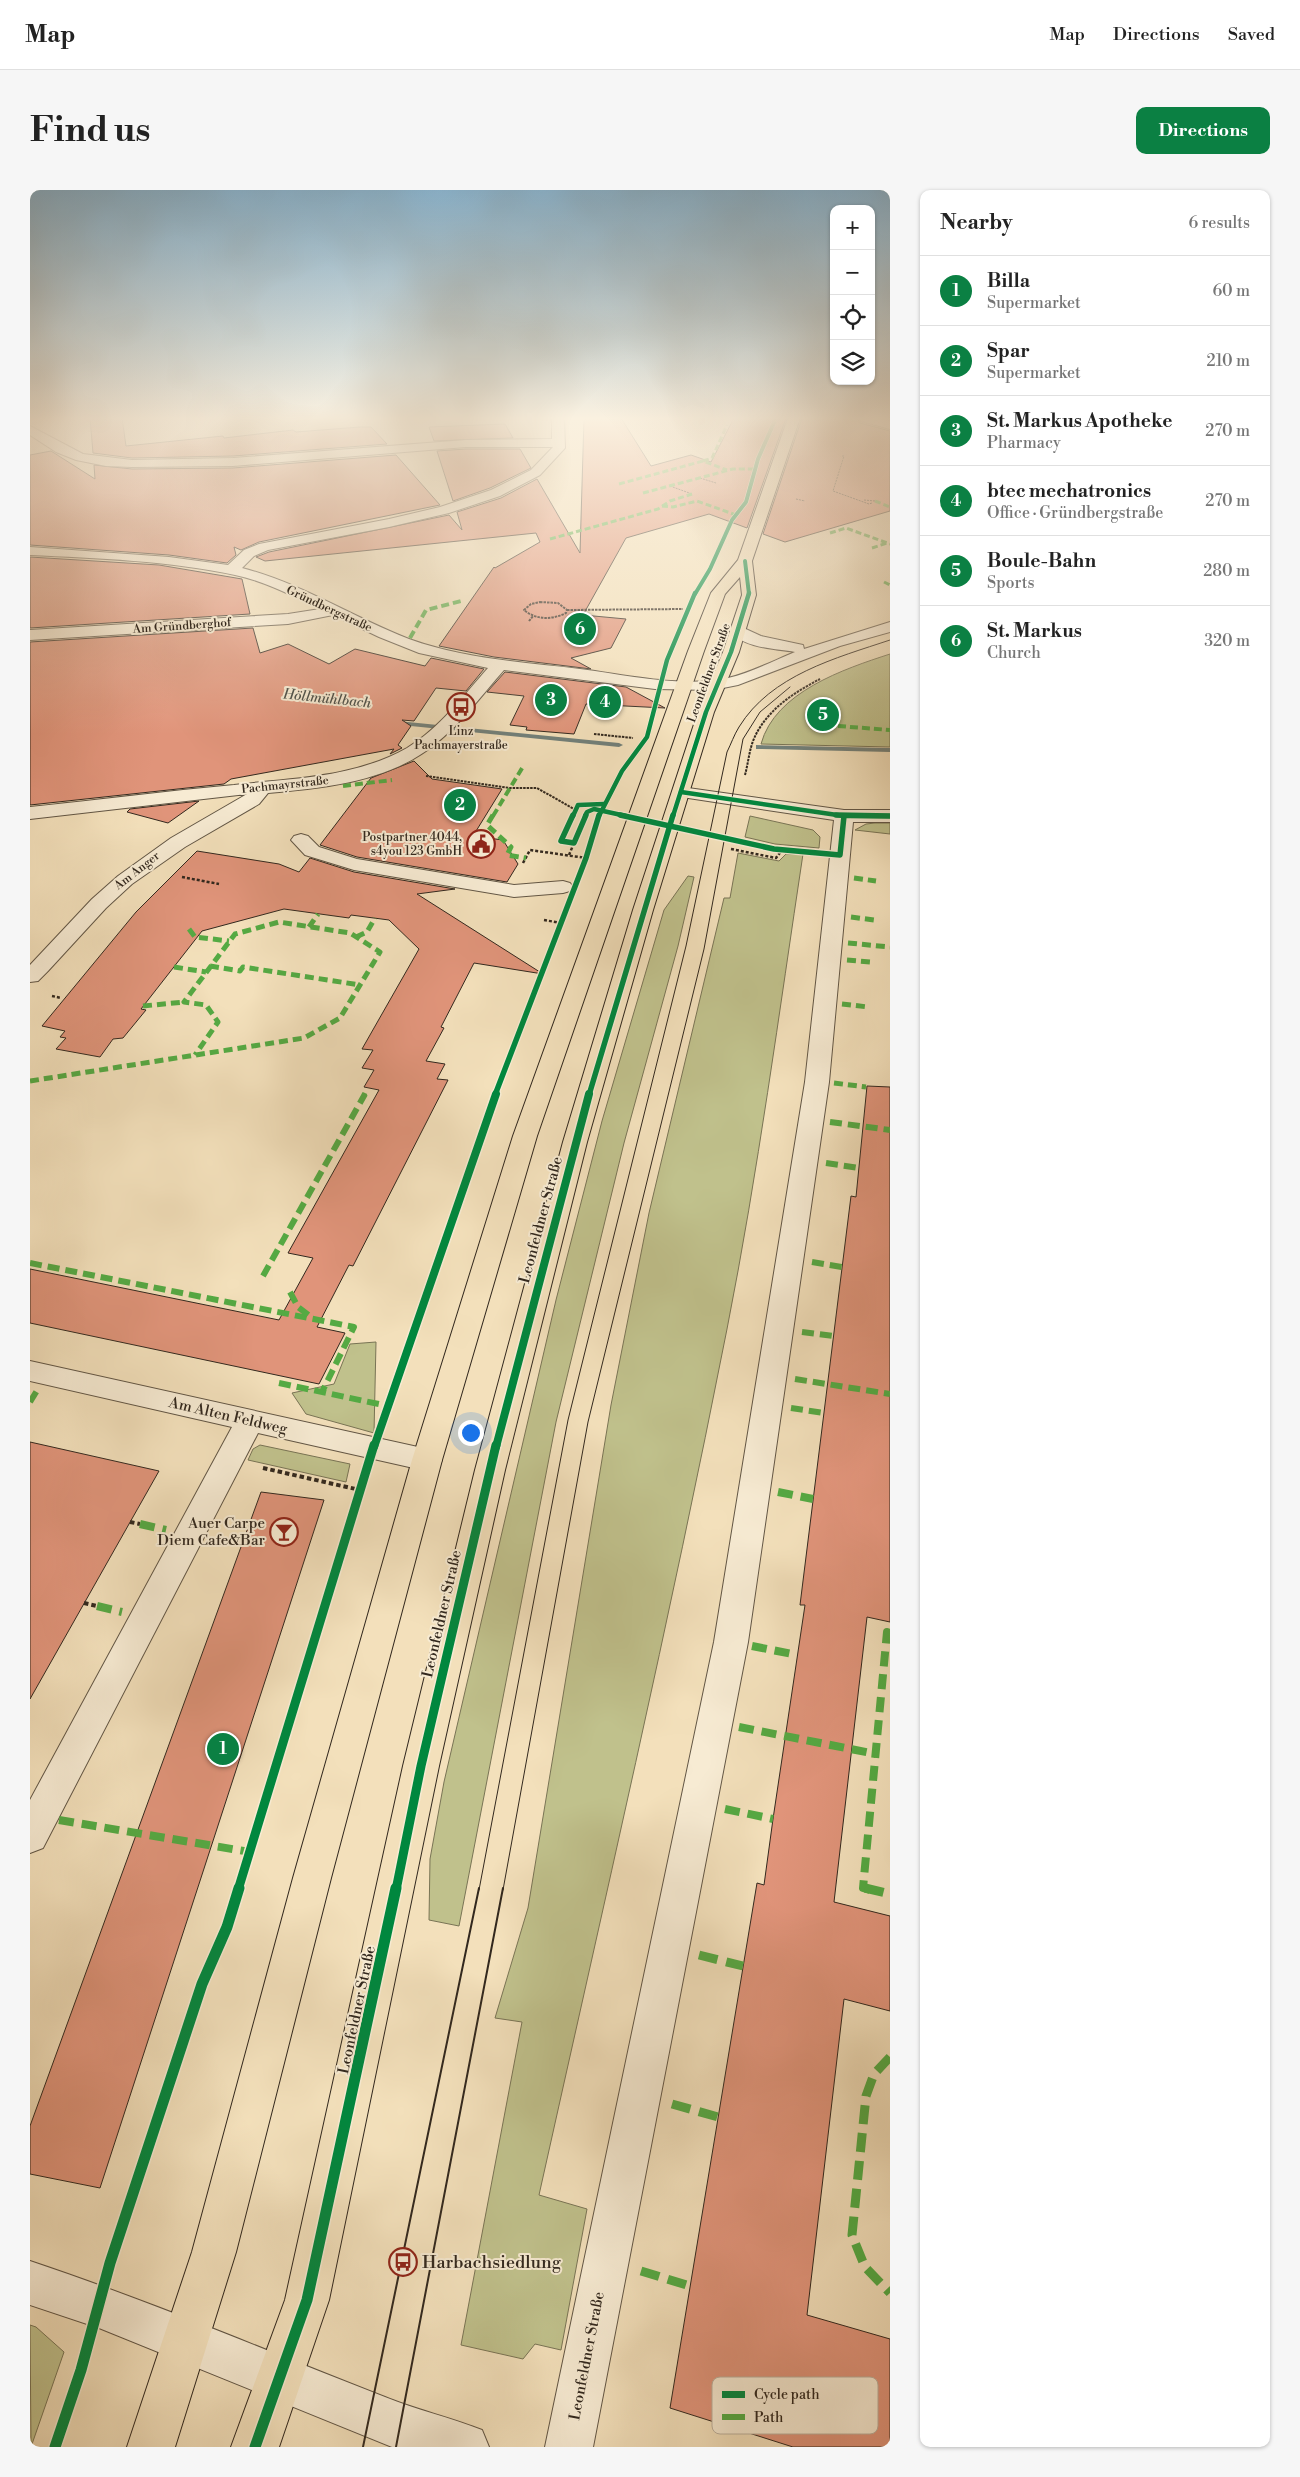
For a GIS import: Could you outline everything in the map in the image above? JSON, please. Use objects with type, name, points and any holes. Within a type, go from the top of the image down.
[{"type":"main road","name":"Leonfeldner Straße","points":[[151,2447],[214,2252],[312,1878],[427,1460],[525,1136],[718,593],[745,561],[758,523]]},
{"type":"main road","name":"Leonfeldner Straße","points":[[255,2447],[307,2300],[378,1975],[421,1766],[490,1470],[575,1142],[643,910],[706,712],[718,685],[749,594],[745,561]]},
{"type":"street","points":[[231,570],[249,553],[264,546],[385,523]]},
{"type":"street","name":"Gründbergstraße","points":[[30,551],[180,562],[231,570],[269,581],[385,635],[424,650],[500,665],[536,669],[687,677]]},
{"type":"street","name":"Am Gründberghof","points":[[30,635],[288,619],[332,611]]},
{"type":"street","points":[[718,685],[749,677],[834,643],[890,627]]},
{"type":"street","points":[[737,630],[756,640],[798,648]]},
{"type":"street","points":[[725,665],[798,648],[834,643]]},
{"type":"street","name":"Pachmayrstraße","points":[[30,813],[317,782],[366,772],[412,752],[444,726],[500,665]]},
{"type":"street","name":"Leonfeldner Straße","points":[[687,677],[725,665]]},
{"type":"street","name":"Leonfeldner Straße","points":[[687,677],[718,685]]},
{"type":"street","name":"Am Anger","points":[[30,976],[88,914],[128,877],[192,832],[252,800],[259,793],[257,788]]},
{"type":"street","points":[[681,792],[844,816],[890,816]]},
{"type":"street","name":"Leonfeldner Straße","points":[[569,2447],[730,1642],[818,1082],[844,816]]},
{"type":"street","points":[[300,840],[312,851],[354,864],[514,890],[563,887]]},
{"type":"street","name":"Am Alten Feldweg","points":[[30,1372],[427,1460]]},
{"type":"street","points":[[30,1836],[250,1421]]},
{"type":"street","points":[[30,2283],[99,2306],[400,2427],[465,2447]]},
{"type":"path","points":[[567,610],[562,615],[554,617],[532,616],[526,613],[526,607],[540,602],[558,603],[567,610],[688,609]]},
{"type":"path","points":[[529,621],[532,616]]},
{"type":"path","points":[[744,780],[752,742],[768,718],[799,691],[821,679]]},
{"type":"path","points":[[594,734],[638,738]]},
{"type":"path","points":[[419,775],[510,788],[537,788],[574,809]]},
{"type":"path","points":[[569,855],[574,843]]},
{"type":"path","points":[[731,849],[776,858],[782,850]]},
{"type":"path","points":[[543,852],[586,858]]},
{"type":"path","points":[[182,877],[219,884]]},
{"type":"path","points":[[544,920],[561,923]]},
{"type":"path","points":[[230,1460],[360,1490]]},
{"type":"path","points":[[130,1522],[140,1524]]},
{"type":"path","points":[[84,1603],[97,1606]]},
{"type":"green space","points":[[890,654],[890,747],[761,744],[769,726],[781,710],[796,697],[833,675]]},
{"type":"green space","points":[[750,816],[813,830],[820,837],[819,848],[775,844],[745,837]]},
{"type":"green space","points":[[890,823],[890,834],[855,830],[866,824]]},
{"type":"green space","points":[[738,853],[779,861],[786,854],[803,854],[758,1152],[727,1329],[659,1655],[539,2195],[587,2209],[561,2350],[535,2344],[523,2359],[461,2345],[522,2022],[495,2018],[528,1908],[611,1405],[649,1213],[724,898],[730,898]]},
{"type":"green space","points":[[688,876],[694,877],[678,946],[624,1143],[556,1422],[459,1926],[429,1920],[430,1859],[444,1782],[556,1300],[602,1121],[664,910]]},
{"type":"green space","points":[[376,1342],[374,1433],[306,1414],[292,1393],[334,1384],[350,1344]]},
{"type":"green space","points":[[260,1445],[350,1464],[346,1482],[248,1460],[253,1449]]},
{"type":"green space","points":[[30,2325],[36,2327],[64,2352],[31,2447]]},
{"type":"building","points":[[30,523],[350,523],[259,542],[241,550],[234,547],[236,555],[227,563],[169,555],[30,545]]},
{"type":"building","points":[[408,523],[456,523],[462,530],[460,523],[563,523],[580,553],[581,523],[677,523],[626,538],[583,615],[626,619],[611,648],[571,658],[591,669],[494,657],[439,646],[494,567],[540,542],[536,533],[265,561],[256,557],[269,552]]},
{"type":"building","points":[[734,523],[749,523],[747,528]]},
{"type":"building","points":[[767,523],[848,523],[785,542],[763,534]]},
{"type":"building","points":[[30,557],[159,565],[242,579],[250,614],[30,628]]},
{"type":"building","points":[[253,628],[260,653],[288,644],[329,664],[355,649],[425,666],[431,658],[484,669],[466,691],[436,688],[414,721],[402,720],[411,726],[398,745],[402,748],[390,754],[394,749],[231,779],[224,784],[30,805],[30,642]]},
{"type":"building","points":[[505,672],[626,687],[665,708],[586,704],[574,734],[526,730],[527,727],[510,725],[524,696],[487,692]]},
{"type":"building","points":[[414,761],[432,779],[502,789],[473,836],[503,840],[518,864],[507,882],[357,857],[320,845],[371,778]]},
{"type":"building","points":[[199,801],[168,823],[127,812],[130,809]]},
{"type":"building","points":[[197,851],[279,864],[299,872],[310,858],[354,872],[455,889],[417,894],[543,974],[474,963],[441,1027],[444,1028],[426,1061],[445,1064],[437,1079],[448,1080],[353,1266],[349,1265],[317,1327],[345,1333],[319,1384],[30,1323],[30,1269],[279,1320],[313,1258],[288,1253],[379,1090],[364,1087],[374,1070],[362,1068],[373,1050],[362,1049],[419,949],[389,920],[351,915],[349,918],[284,909],[202,931],[141,1009],[146,1010],[123,1038],[113,1039],[100,1057],[56,1049],[66,1038],[60,1037],[65,1031],[42,1026],[136,912]]},
{"type":"building","points":[[867,1086],[890,1087],[890,1622],[867,1617],[834,1902],[890,1916],[890,2011],[844,1999],[807,2315],[890,2339],[890,2447],[793,2447],[752,2434],[878,2434],[878,2377],[712,2377],[712,2421],[670,2408],[757,1883],[764,1885],[805,1605],[800,1605],[851,1196],[856,1197]]},
{"type":"building","points":[[30,1442],[159,1471],[30,1699]]},
{"type":"building","points":[[261,1492],[324,1500],[100,2188],[30,2174],[30,2126]]},
{"type":"waterway","name":"Höllmühlbach","points":[[391,722],[619,745]]},
{"type":"waterway","name":"Höllmühlbach","points":[[759,747],[890,750]]},
{"type":"tram line","points":[[479,1890],[568,1420],[686,946],[727,752],[739,727],[752,709],[768,694],[806,671],[890,640]]},
{"type":"tram line","points":[[503,1890],[588,1422],[704,949],[743,739],[760,712],[790,687]]},
{"type":"tram line","points":[[363,2447],[479,1888]]},
{"type":"tram line","points":[[396,2447],[503,1888]]},
{"type":"marked path","points":[[550,539],[606,523]]},
{"type":"marked path","points":[[830,533],[846,528],[890,544]]},
{"type":"marked path","points":[[872,548],[887,543]]},
{"type":"marked path","points":[[884,582],[890,585]]},
{"type":"marked path","points":[[410,638],[426,610],[461,601]]},
{"type":"marked path","points":[[838,726],[890,730]]},
{"type":"marked path","points":[[524,765],[487,825],[511,847],[507,855],[526,858]]},
{"type":"marked path","points":[[343,786],[392,780]]},
{"type":"marked path","points":[[854,878],[876,881]]},
{"type":"marked path","points":[[309,927],[318,914]]},
{"type":"marked path","points":[[851,917],[874,920]]},
{"type":"marked path","points":[[356,937],[367,932],[375,918]]},
{"type":"marked path","points":[[30,1081],[304,1038],[340,1018],[380,952],[350,933],[279,922],[235,934],[184,1002],[206,1005],[218,1022],[195,1055]]},
{"type":"marked path","points":[[189,929],[195,937],[229,941]]},
{"type":"marked path","points":[[848,943],[890,947]]},
{"type":"marked path","points":[[847,960],[871,962]]},
{"type":"marked path","points":[[210,966],[240,971],[243,967],[360,985]]},
{"type":"marked path","points":[[174,967],[206,972]]},
{"type":"marked path","points":[[143,1006],[184,1002]]},
{"type":"marked path","points":[[842,1004],[868,1007]]},
{"type":"marked path","points":[[834,1083],[866,1087]]},
{"type":"marked path","points":[[263,1276],[365,1093]]},
{"type":"marked path","points":[[830,1122],[890,1130]]},
{"type":"marked path","points":[[826,1163],[859,1168]]},
{"type":"marked path","points":[[812,1262],[842,1267]]},
{"type":"marked path","points":[[30,1263],[354,1327],[322,1392]]},
{"type":"marked path","points":[[290,1292],[298,1307],[311,1317]]},
{"type":"marked path","points":[[802,1332],[833,1336]]},
{"type":"marked path","points":[[795,1379],[890,1394]]},
{"type":"marked path","points":[[279,1383],[388,1406]]},
{"type":"marked path","points":[[30,1402],[38,1389]]},
{"type":"marked path","points":[[791,1408],[824,1413]]},
{"type":"marked path","points":[[778,1492],[813,1499]]},
{"type":"marked path","points":[[140,1524],[166,1530]]},
{"type":"marked path","points":[[97,1606],[122,1612]]},
{"type":"marked path","points":[[890,1633],[887,1632],[863,1888],[890,1894]]},
{"type":"marked path","points":[[752,1646],[797,1655]]},
{"type":"marked path","points":[[739,1727],[876,1754]]},
{"type":"marked path","points":[[725,1809],[773,1819]]},
{"type":"marked path","points":[[59,1820],[250,1852]]},
{"type":"marked path","points":[[699,1955],[743,1966]]},
{"type":"marked path","points":[[890,2057],[880,2065],[874,2074],[866,2096],[852,2235],[857,2252],[865,2267],[876,2281],[890,2293]]},
{"type":"marked path","points":[[672,2104],[718,2117]]},
{"type":"marked path","points":[[641,2271],[690,2286]]},
{"type":"cycle path","points":[[55,2447],[81,2370],[110,2263],[202,1984],[227,1927],[378,1434],[489,1111],[586,858],[597,820],[622,771],[647,737],[667,660],[696,591],[710,569],[731,523]]},
{"type":"cycle path","points":[[255,2447],[307,2300],[378,1975],[421,1766],[490,1470],[575,1142],[643,910],[706,712],[731,652],[749,595],[745,561]]},
{"type":"cycle path","points":[[681,792],[844,816],[890,816]]},
{"type":"cycle path","points":[[604,804],[578,805],[561,841],[574,843],[587,812],[594,809],[774,849],[840,855],[844,816]]},
{"type":"place","name":"St. Markus","points":[[580,629]]},
{"type":"place","name":"St. Markus Apotheke","points":[[551,700]]},
{"type":"place","name":"btec mechatronics","points":[[605,702]]},
{"type":"place","name":"Linz Pachmayerstraße","points":[[461,707]]},
{"type":"place","name":"Boule-Bahn","points":[[823,715]]},
{"type":"place","name":"Spar","points":[[460,805]]},
{"type":"place","name":"Postpartner 4044, s4you 123 GmbH","points":[[481,844]]},
{"type":"place","name":"Auer Carpe Diem Cafe&Bar","points":[[284,1532]]},
{"type":"place","name":"Billa","points":[[223,1749]]},
{"type":"place","name":"Harbachsiedlung","points":[[403,2262]]}]
